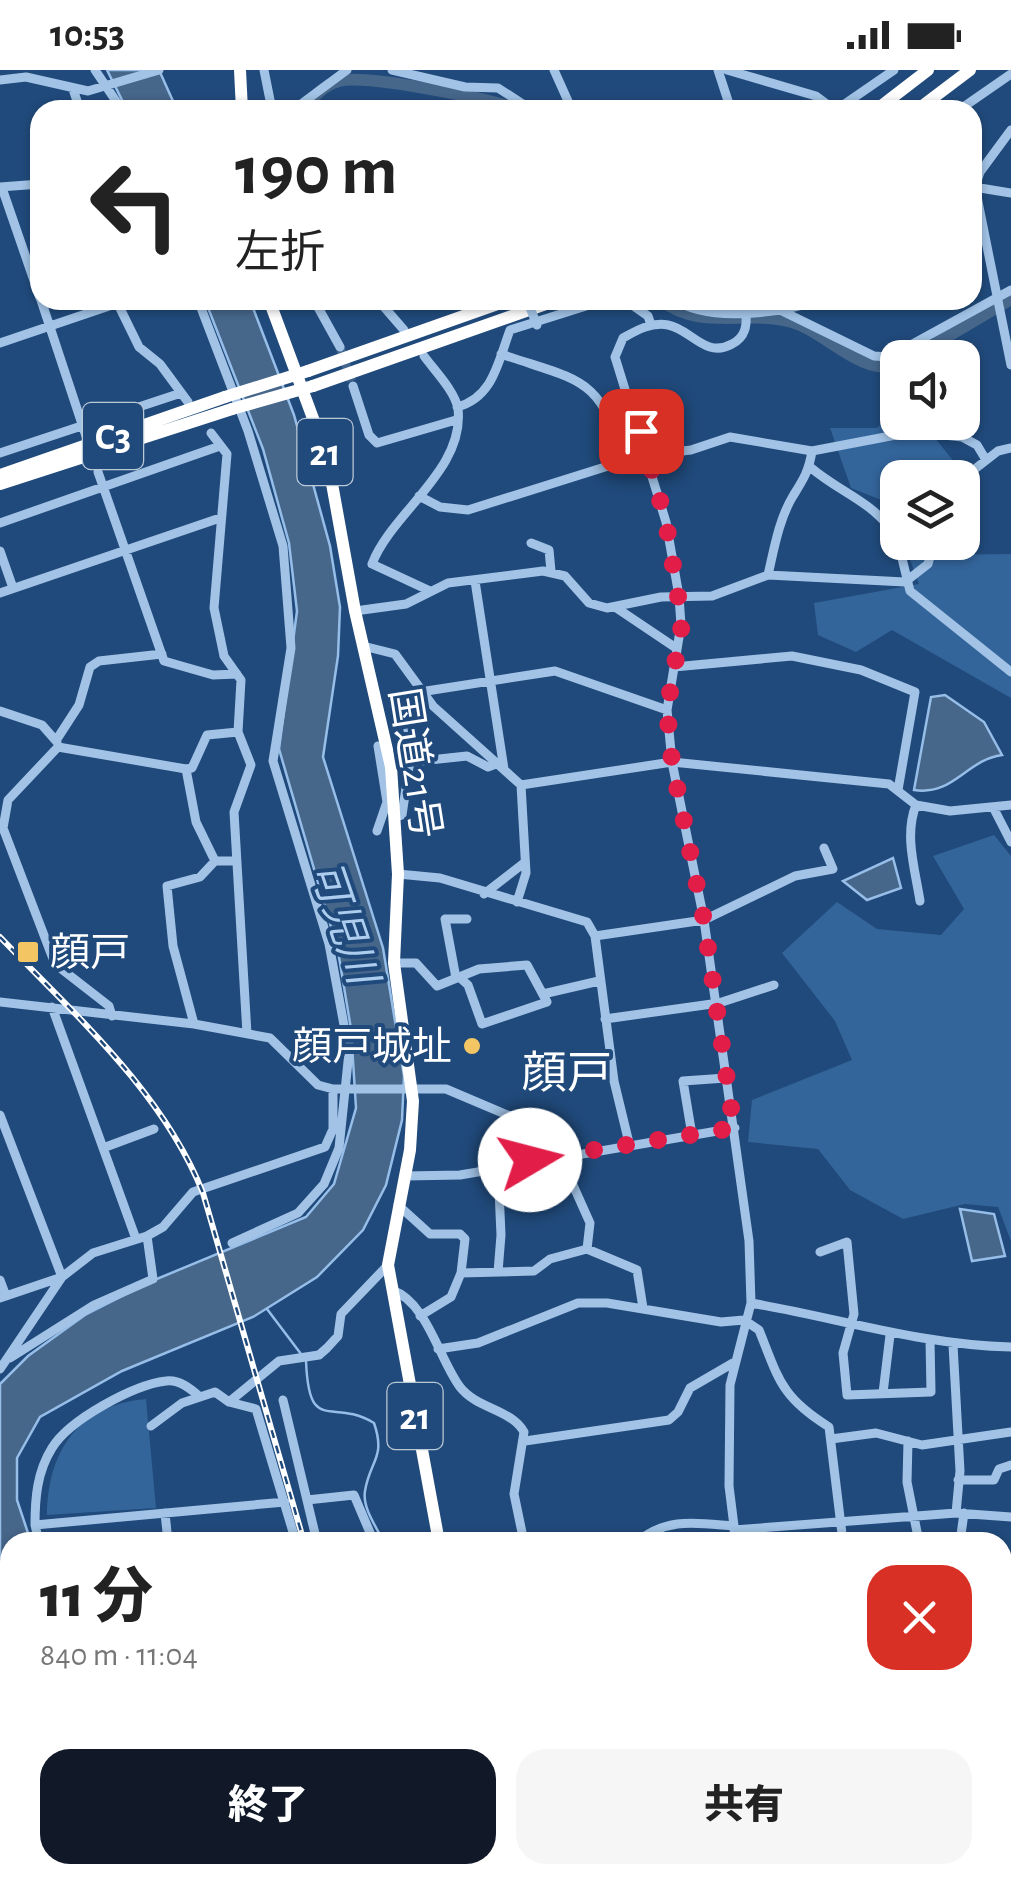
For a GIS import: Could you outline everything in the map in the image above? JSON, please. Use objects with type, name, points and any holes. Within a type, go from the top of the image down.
[{"type":"highway","points":[[240,70],[242,100]]},
{"type":"highway","points":[[889,100],[928,70]]},
{"type":"highway","points":[[930,100],[970,70]]},
{"type":"highway","name":"国道21号","points":[[275,310],[327,456],[396,817],[394,963],[410,1089],[406,1176],[388,1264],[436,1532]]},
{"type":"highway","name":"C3","points":[[0,487],[481,310]]},
{"type":"highway","name":"C3","points":[[0,475],[229,403],[313,386],[529,310]]},
{"type":"street","points":[[96,70],[114,100]]},
{"type":"street","points":[[0,80],[26,78],[73,89],[104,87],[159,70]]},
{"type":"street","points":[[264,70],[270,100]]},
{"type":"street","points":[[306,100],[347,70]]},
{"type":"street","points":[[392,70],[465,87],[498,88],[517,100]]},
{"type":"street","points":[[554,70],[568,100]]},
{"type":"street","points":[[718,70],[728,100]]},
{"type":"street","points":[[727,70],[822,100]]},
{"type":"street","points":[[850,100],[894,70]]},
{"type":"street","points":[[973,100],[1011,74]]},
{"type":"street","points":[[73,89],[77,100]]},
{"type":"street","points":[[982,169],[1011,130]]},
{"type":"street","points":[[30,185],[1,188],[30,271]]},
{"type":"street","points":[[982,188],[1011,193]]},
{"type":"street","points":[[982,222],[1008,335],[1011,366]]},
{"type":"street","points":[[982,240],[986,239]]},
{"type":"street","points":[[982,306],[1011,290]]},
{"type":"street","points":[[44,310],[87,440]]},
{"type":"street","points":[[0,343],[95,310]]},
{"type":"street","points":[[0,453],[82,424],[185,397],[160,364],[139,347],[121,310]]},
{"type":"street","points":[[0,1280],[3,1297],[62,1277],[94,1254],[163,1227],[193,1192],[325,1147],[332,1130],[348,1052],[338,981],[274,761],[290,648],[283,546],[248,431],[202,310]]},
{"type":"street","points":[[320,310],[340,347]]},
{"type":"street","points":[[387,310],[404,330]]},
{"type":"street","points":[[531,310],[537,325]]},
{"type":"street","points":[[457,407],[478,402],[486,393],[510,330],[578,310]]},
{"type":"street","points":[[639,310],[648,316],[651,325]]},
{"type":"street","points":[[698,310],[780,310],[880,356]]},
{"type":"street","points":[[925,340],[976,310]]},
{"type":"street","points":[[735,1532],[729,1474],[733,1363],[751,1302],[750,1241],[704,920],[672,762],[667,710],[682,624],[678,596],[666,522],[648,455],[621,387],[615,356],[623,338],[651,325],[671,325],[710,348],[725,348],[738,342],[746,329],[746,311]]},
{"type":"street","points":[[501,354],[580,381],[612,416],[623,462]]},
{"type":"street","points":[[424,356],[457,407],[456,420],[443,462],[372,564],[428,590]]},
{"type":"street","points":[[353,386],[369,435],[377,443],[456,420]]},
{"type":"street","points":[[211,433],[226,454],[214,608],[224,656],[241,680],[238,732],[251,772],[234,812],[247,1034]]},
{"type":"street","points":[[420,496],[440,507],[468,510],[648,455],[691,450],[730,437],[812,452],[901,434],[935,434],[962,437],[977,445],[986,460]]},
{"type":"street","points":[[0,524],[220,446]]},
{"type":"street","points":[[980,465],[1011,448]]},
{"type":"street","points":[[768,575],[786,512],[810,467],[812,452]]},
{"type":"street","points":[[810,467],[840,492],[876,508],[880,514]]},
{"type":"street","points":[[98,472],[164,661],[213,674],[236,674]]},
{"type":"street","points":[[0,593],[220,518]]},
{"type":"street","points":[[531,542],[548,550],[551,571]]},
{"type":"street","points":[[0,550],[13,588]]},
{"type":"street","points":[[901,560],[905,582],[926,607],[984,647],[1011,672]]},
{"type":"street","points":[[355,611],[406,604],[428,590],[551,571],[565,576],[589,604],[615,608],[678,596],[712,596],[768,575],[905,582],[929,560]]},
{"type":"street","points":[[475,582],[500,767]]},
{"type":"street","points":[[615,608],[676,648]]},
{"type":"street","points":[[363,646],[395,654],[420,692],[521,785],[526,872],[517,902]]},
{"type":"street","points":[[112,1016],[109,1006],[56,964],[3,828],[4,797],[57,743],[79,705],[90,667],[99,661],[162,654]]},
{"type":"street","points":[[674,667],[792,656],[861,670],[915,692],[898,790]]},
{"type":"street","points":[[420,692],[556,671],[667,710]]},
{"type":"street","points":[[396,817],[402,815],[411,762],[403,709]]},
{"type":"street","points":[[0,711],[42,725],[57,743],[186,769],[192,768],[206,735],[238,732]]},
{"type":"street","points":[[377,831],[391,801],[378,746]]},
{"type":"street","points":[[411,762],[466,756],[488,767],[500,767]]},
{"type":"street","points":[[521,785],[672,762],[859,779],[898,790],[916,804],[950,811],[1011,805]]},
{"type":"street","points":[[186,769],[196,822],[215,862]]},
{"type":"street","points":[[916,804],[911,819],[911,847],[920,901]]},
{"type":"street","points":[[993,807],[1011,842]]},
{"type":"street","points":[[595,936],[704,920],[795,876],[833,869],[824,848]]},
{"type":"street","points":[[194,1024],[178,952],[172,946],[166,886],[200,877],[215,862],[236,862]]},
{"type":"street","points":[[484,894],[524,863]]},
{"type":"street","points":[[398,874],[440,878],[484,894],[581,918],[595,936],[605,1019],[630,1147]]},
{"type":"street","points":[[394,963],[416,963],[437,986],[458,978],[478,970],[526,965],[547,1002],[482,1024],[468,985],[458,978],[445,919],[467,919]]},
{"type":"street","points":[[543,994],[599,980]]},
{"type":"street","points":[[605,1019],[714,1004],[774,985]]},
{"type":"street","points":[[0,1002],[194,1024],[270,1038],[318,1084],[338,1089],[446,1089],[507,1111],[517,1119],[530,1160]]},
{"type":"street","points":[[10,1358],[94,1306],[152,1278],[141,1237],[103,1148],[52,1007]]},
{"type":"street","points":[[692,1135],[683,1081],[726,1078]]},
{"type":"street","points":[[232,1243],[298,1214],[312,1202],[339,1148],[338,1089]]},
{"type":"street","points":[[0,1115],[62,1277]]},
{"type":"street","points":[[406,1176],[460,1175],[734,1128]]},
{"type":"street","points":[[103,1148],[154,1129]]},
{"type":"street","points":[[560,1156],[590,1223],[587,1250]]},
{"type":"street","points":[[498,1166],[502,1235],[498,1272]]},
{"type":"street","points":[[397,1209],[430,1234],[460,1234],[465,1239],[461,1273],[451,1297],[420,1316]]},
{"type":"street","points":[[820,1252],[847,1242],[853,1270],[852,1325],[842,1353],[846,1394],[931,1392],[930,1340]]},
{"type":"street","points":[[461,1273],[534,1271],[550,1259],[587,1250],[636,1270],[643,1308]]},
{"type":"street","points":[[229,1402],[279,1362],[328,1348],[338,1336],[341,1314],[388,1264]]},
{"type":"street","points":[[0,1369],[62,1277]]},
{"type":"street","points":[[392,1290],[420,1316],[461,1388],[488,1409],[514,1419],[525,1442],[514,1494],[522,1532]]},
{"type":"street","points":[[751,1302],[953,1346],[1011,1347]]},
{"type":"street","points":[[438,1349],[478,1342],[578,1304],[643,1308],[721,1322],[744,1320],[759,1330],[771,1367],[787,1396],[830,1427],[842,1532]]},
{"type":"street","points":[[883,1393],[890,1335]]},
{"type":"street","points":[[953,1346],[960,1532]]},
{"type":"street","points":[[525,1442],[668,1420],[678,1412],[690,1388],[733,1363]]},
{"type":"street","points":[[37,1532],[42,1470],[69,1428],[86,1415],[167,1380],[185,1384],[200,1397]]},
{"type":"street","points":[[152,1426],[182,1403],[214,1392],[229,1402],[256,1409],[293,1532]]},
{"type":"street","points":[[283,1400],[315,1532]]},
{"type":"street","points":[[831,1439],[876,1433],[908,1441],[958,1443],[1011,1432]]},
{"type":"street","points":[[908,1441],[916,1532]]},
{"type":"street","points":[[958,1480],[994,1480],[999,1469],[1011,1465]]},
{"type":"street","points":[[307,1500],[354,1495],[370,1532]]},
{"type":"street","points":[[35,1525],[285,1502]]},
{"type":"street","points":[[165,1513],[167,1532]]},
{"type":"street","points":[[650,1532],[671,1524],[734,1528],[960,1513],[1011,1517]]},
{"type":"shaded area","points":[[880,425],[880,440],[937,440],[953,460],[880,460],[880,499],[851,488],[830,428]]},
{"type":"shaded area","points":[[980,554],[1011,554],[1011,698],[892,630],[856,652],[818,635],[814,603],[919,584],[910,560],[980,560]]},
{"type":"shaded area","points":[[994,835],[1011,856],[1011,1241],[998,1207],[965,1204],[903,1219],[850,1190],[818,1149],[748,1142],[752,1100],[852,1060],[835,1021],[782,953],[837,902],[877,929],[941,935],[964,909],[933,856]]},
{"type":"shaded area","points":[[146,1399],[156,1508],[47,1515],[53,1471],[71,1435],[102,1411]]},
{"type":"water","points":[[107,70],[159,70],[172,100],[122,100]]},
{"type":"water","name":"可児川","points":[[209,310],[254,310],[294,415],[330,546],[340,607],[338,656],[323,757],[383,948],[404,1076],[402,1120],[386,1185],[363,1230],[317,1277],[253,1317],[122,1371],[40,1417],[17,1458],[17,1500],[28,1532],[0,1532],[0,1384],[28,1356],[85,1315],[152,1281],[306,1217],[334,1184],[356,1108],[351,1029],[338,951],[279,749],[297,611],[289,543],[263,449]]},
{"type":"water","points":[[945,695],[984,722],[1002,755],[979,763],[940,788],[914,790],[931,697]]},
{"type":"water","points":[[893,858],[901,888],[867,900],[843,881]]},
{"type":"water","points":[[960,1209],[994,1214],[1005,1256],[972,1261]]},
{"type":"waterway","points":[[312,100],[328,86],[353,80],[484,100]]},
{"type":"waterway","points":[[942,340],[1011,299]]},
{"type":"waterway","points":[[677,310],[710,318],[780,319],[810,329],[859,360],[880,366]]},
{"type":"waterway","points":[[267,1309],[301,1354]]},
{"type":"waterway","points":[[306,1361],[308,1384],[317,1407],[374,1423],[378,1452],[365,1497],[379,1532]]},
{"type":"tunnel","points":[[340,347],[353,386]]},
{"type":"railway","points":[[0,937],[114,1056],[165,1121],[186,1156],[203,1193],[301,1532]]},
{"type":"place","name":"顔戸","points":[[28,952]]},
{"type":"place","name":"顔戸城址","points":[[472,1046]]},
{"type":"district","name":"顔戸","points":[[567,1072]]},
{"type":"route","points":[[530,1160],[734,1128],[704,920],[672,762],[667,710],[682,624],[666,522],[641,431]]}]
